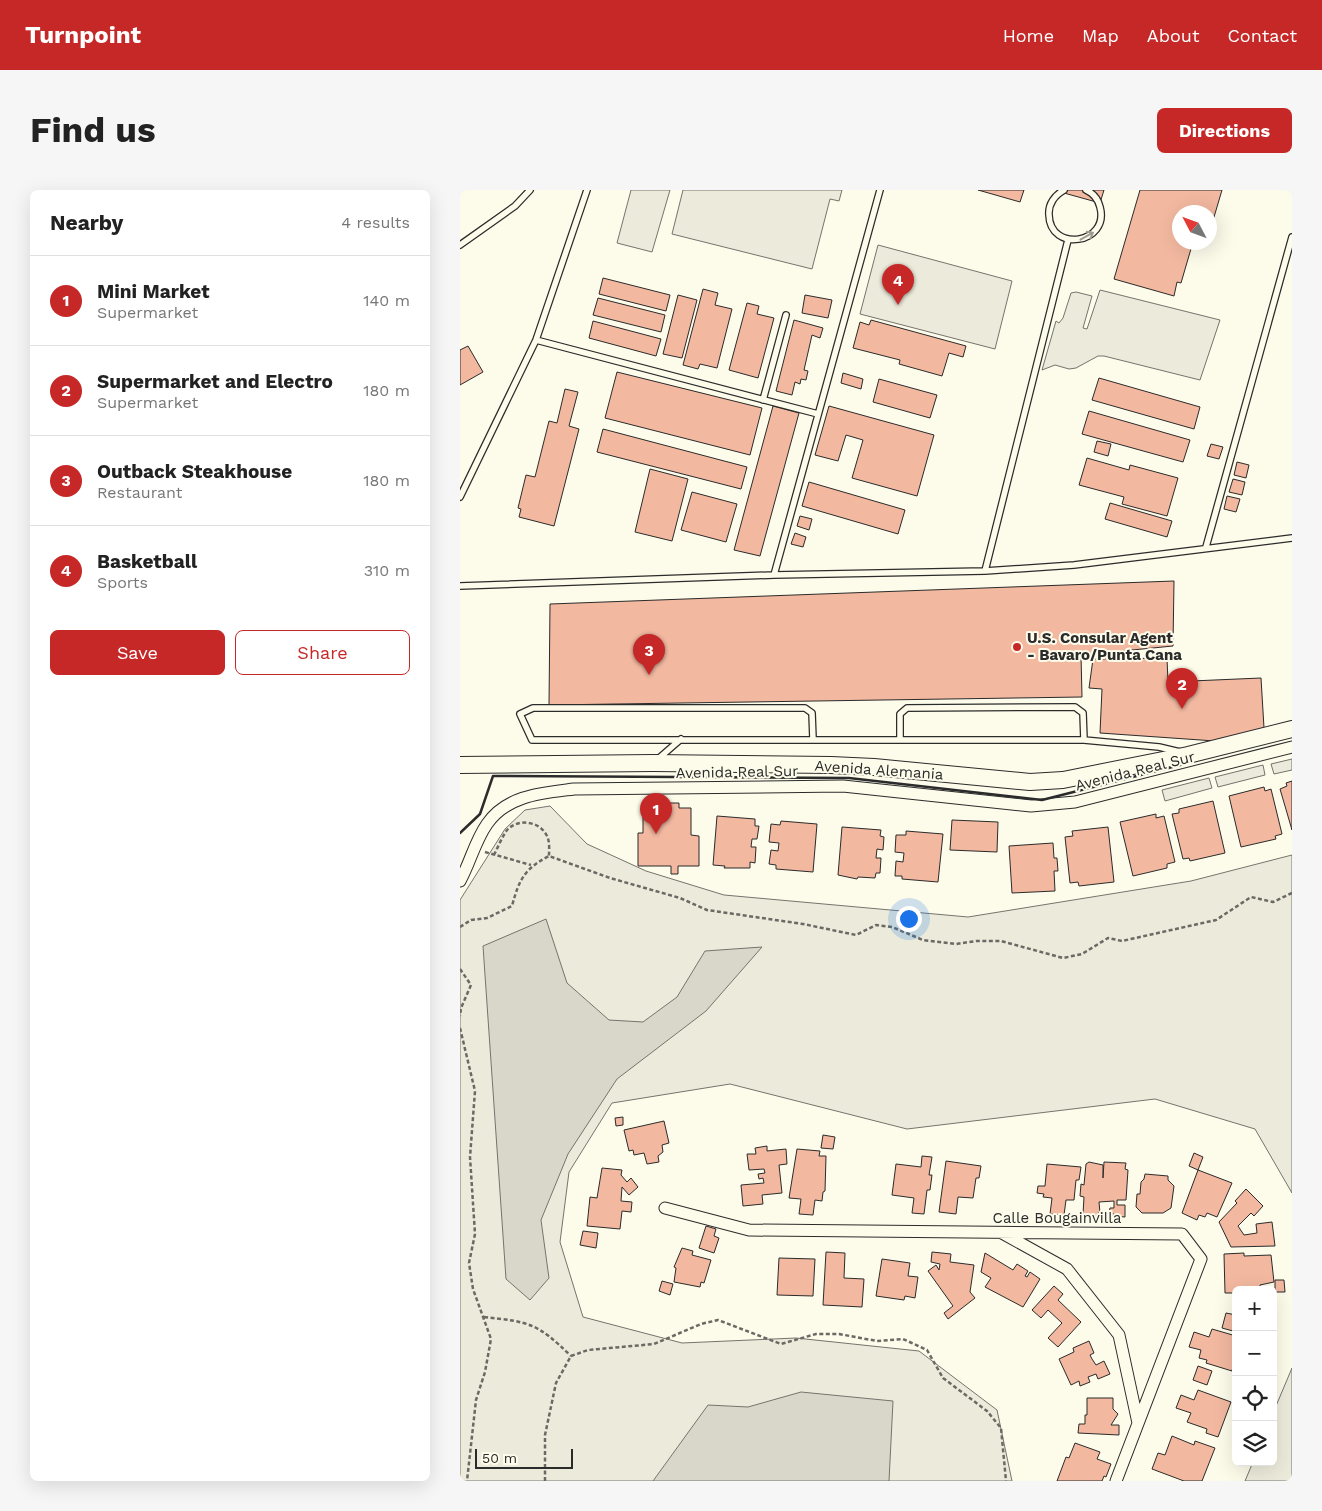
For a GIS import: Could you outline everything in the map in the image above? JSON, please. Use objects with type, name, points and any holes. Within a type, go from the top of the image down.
[{"type":"street","name":"Avenida Alemania","points":[[460,765],[653,763],[874,767],[1030,782],[1062,780],[1188,755],[1292,729]]},
{"type":"street","name":"Avenida Real Sur","points":[[460,881],[486,824],[499,810],[515,800],[574,789],[843,786],[1031,806],[1075,802],[1292,747]]},
{"type":"street","name":"Calle Bougainvilla","points":[[665,1208],[750,1230],[1182,1234],[1201,1259],[1116,1481]]},
{"type":"street","points":[[1000,1232],[1068,1268],[1119,1335],[1138,1424]]},
{"type":"lane","points":[[460,245],[515,206],[530,190]]},
{"type":"lane","points":[[460,496],[536,340],[588,190]]},
{"type":"lane","points":[[774,575],[880,190]]},
{"type":"lane","points":[[1064,190],[1056,196],[1048,212],[1054,230],[1068,240],[1076,241],[1092,234],[1101,220],[1099,204],[1095,196],[1086,190]]},
{"type":"lane","points":[[1206,547],[1292,237]]},
{"type":"lane","points":[[986,572],[1068,240]]},
{"type":"lane","points":[[764,400],[786,315]]},
{"type":"lane","points":[[536,340],[818,414]]},
{"type":"lane","points":[[460,586],[774,575],[986,572],[1074,564],[1292,538]]},
{"type":"lane","points":[[900,738],[900,714],[907,708],[1075,707],[1083,713],[1084,740]]},
{"type":"lane","points":[[813,739],[812,713],[805,708],[533,708],[520,714],[532,740],[813,739],[900,738],[1084,740],[1159,747],[1188,755]]},
{"type":"lane","points":[[653,763],[681,739]]},
{"type":"path","points":[[494,855],[508,830],[522,822],[531,823],[544,832],[548,838],[549,856]]},
{"type":"path","points":[[474,849],[531,865]]},
{"type":"path","points":[[460,927],[471,920],[487,918],[512,906],[518,885],[531,865],[549,856],[638,887],[680,898],[707,910],[803,924],[856,935],[876,925],[892,927],[923,940],[956,944],[976,941],[1001,941],[1063,958],[1082,954],[1108,938],[1122,941],[1216,920],[1251,897],[1273,902],[1292,893]]},
{"type":"path","points":[[460,969],[471,985],[461,1008],[460,1016]]},
{"type":"path","points":[[460,1028],[475,1091],[470,1156],[474,1234],[469,1263],[473,1289],[491,1339],[485,1372],[476,1400],[467,1481]]},
{"type":"path","points":[[484,1317],[532,1325],[548,1333],[571,1356]]},
{"type":"path","points":[[546,1481],[545,1435],[556,1383],[571,1356],[588,1350],[654,1344],[702,1324],[718,1320],[781,1344],[816,1334],[840,1334],[877,1341],[903,1339],[927,1350],[943,1378],[987,1411],[1001,1428],[1006,1481]]},
{"type":"shaded area","points":[[631,190],[670,190],[652,252],[617,243]]},
{"type":"shaded area","points":[[683,190],[842,190],[839,201],[830,199],[812,269],[672,234]]},
{"type":"shaded area","points":[[878,245],[1012,281],[995,349],[860,314]]},
{"type":"shaded area","points":[[1100,290],[1220,320],[1200,380],[1104,356],[1098,356],[1076,368],[1069,369],[1055,365],[1042,370],[1056,321],[1059,323],[1063,318],[1071,293],[1076,292],[1092,296],[1083,328],[1087,329]]},
{"type":"shaded area","points":[[1292,759],[1292,770],[1274,774],[1271,764]]},
{"type":"shaded area","points":[[1263,765],[1265,775],[1218,787],[1215,777]]},
{"type":"shaded area","points":[[1209,778],[1212,788],[1165,801],[1162,790]]},
{"type":"shaded area","points":[[550,806],[587,844],[646,871],[724,895],[968,917],[1191,881],[1292,855],[1292,1193],[1255,1129],[1155,1099],[907,1129],[730,1084],[612,1103],[569,1172],[560,1242],[583,1317],[682,1343],[796,1338],[919,1351],[997,1410],[1012,1481],[460,1481],[460,900],[505,829],[525,810]]},
{"type":"shaded area","points":[[546,919],[567,983],[609,1020],[643,1022],[677,997],[705,951],[762,947],[706,1011],[617,1079],[568,1154],[541,1220],[549,1278],[530,1300],[506,1279],[483,946]]},
{"type":"shaded area","points":[[1292,1368],[1292,1481],[1245,1481],[1251,1466],[1277,1466],[1277,1404]]},
{"type":"shaded area","points":[[801,1392],[893,1401],[889,1481],[653,1481],[708,1405],[748,1407]]},
{"type":"building","points":[[978,190],[1024,190],[1020,202]]},
{"type":"building","points":[[1064,190],[1104,190],[1100,203],[1064,193]]},
{"type":"building","points":[[1140,190],[1222,190],[1217,207],[1217,205],[1172,205],[1172,250],[1191,250],[1181,283],[1177,282],[1174,296],[1114,279]]},
{"type":"building","points":[[603,278],[670,295],[666,311],[599,294]]},
{"type":"building","points":[[703,289],[718,293],[715,305],[732,309],[717,368],[700,364],[698,369],[683,365]]},
{"type":"building","points":[[678,295],[697,300],[682,358],[663,354]]},
{"type":"building","points":[[805,295],[832,300],[828,318],[802,313]]},
{"type":"building","points":[[598,298],[665,315],[661,332],[593,315]]},
{"type":"building","points":[[747,303],[759,306],[757,314],[774,318],[758,378],[729,370]]},
{"type":"building","points":[[794,320],[823,328],[820,338],[812,335],[804,370],[808,371],[806,380],[801,379],[800,384],[795,382],[792,395],[776,391]]},
{"type":"building","points":[[871,320],[966,346],[963,357],[949,353],[942,376],[899,364],[900,360],[853,348],[860,322],[869,325]]},
{"type":"building","points":[[593,321],[661,339],[656,356],[589,338]]},
{"type":"building","points":[[468,346],[483,372],[460,385],[460,350]]},
{"type":"building","points":[[617,372],[762,408],[750,455],[605,418]]},
{"type":"building","points":[[843,373],[863,379],[861,389],[841,383]]},
{"type":"building","points":[[1099,378],[1200,407],[1194,429],[1092,400]]},
{"type":"building","points":[[879,379],[937,395],[930,418],[873,402]]},
{"type":"building","points":[[565,389],[578,392],[569,426],[579,429],[554,526],[519,517],[521,509],[518,508],[526,475],[535,477],[549,421],[557,423]]},
{"type":"building","points":[[773,406],[799,413],[760,556],[734,550]]},
{"type":"building","points":[[829,406],[934,435],[917,496],[852,478],[863,440],[846,435],[838,461],[815,455]]},
{"type":"building","points":[[1089,411],[1190,440],[1183,462],[1082,434]]},
{"type":"building","points":[[603,429],[747,467],[741,489],[597,452]]},
{"type":"building","points":[[1097,441],[1111,444],[1108,456],[1094,452]]},
{"type":"building","points":[[1211,444],[1223,447],[1219,459],[1207,456]]},
{"type":"building","points":[[1087,458],[1129,470],[1130,465],[1178,478],[1167,516],[1122,504],[1124,497],[1079,485]]},
{"type":"building","points":[[1237,462],[1249,465],[1246,478],[1234,475]]},
{"type":"building","points":[[650,469],[688,479],[672,541],[635,532]]},
{"type":"building","points":[[1233,479],[1245,482],[1242,495],[1229,492]]},
{"type":"building","points":[[809,482],[905,510],[898,534],[802,506]]},
{"type":"building","points":[[692,492],[737,504],[726,542],[681,530]]},
{"type":"building","points":[[1227,496],[1240,499],[1236,512],[1224,509]]},
{"type":"building","points":[[1110,503],[1172,521],[1167,537],[1105,519]]},
{"type":"building","points":[[800,516],[812,519],[809,530],[797,526]]},
{"type":"building","points":[[795,533],[806,537],[803,547],[791,544]]},
{"type":"building","points":[[1174,581],[1173,646],[1081,655],[1082,697],[549,705],[550,604]]},
{"type":"building","points":[[1167,658],[1168,682],[1261,678],[1264,728],[1215,741],[1100,733],[1102,689],[1089,688],[1093,659]]},
{"type":"building","points":[[1292,781],[1292,830],[1280,789],[1287,786],[1286,783]]},
{"type":"building","points":[[1264,787],[1265,791],[1271,789],[1282,834],[1275,836],[1276,839],[1241,847],[1229,796]]},
{"type":"building","points":[[1213,801],[1225,853],[1190,861],[1189,858],[1183,859],[1172,814],[1179,813],[1179,809]]},
{"type":"building","points":[[661,803],[679,803],[679,808],[691,808],[691,835],[699,836],[699,866],[678,866],[678,874],[671,874],[671,866],[638,866],[638,833],[643,833],[643,806],[661,806]]},
{"type":"building","points":[[1156,814],[1156,818],[1164,816],[1175,862],[1167,864],[1167,868],[1133,876],[1120,822]]},
{"type":"building","points":[[717,816],[755,819],[755,826],[759,826],[757,839],[752,839],[751,847],[756,847],[755,863],[750,862],[750,868],[724,868],[725,866],[713,865]]},
{"type":"building","points":[[952,820],[998,822],[997,852],[950,850]]},
{"type":"building","points":[[781,821],[817,824],[813,872],[776,869],[776,865],[769,864],[771,850],[778,851],[779,843],[769,842],[771,824],[780,825]]},
{"type":"building","points":[[842,827],[881,830],[880,836],[884,837],[883,850],[877,849],[876,858],[881,858],[880,873],[876,873],[875,878],[858,877],[857,879],[838,875]]},
{"type":"building","points":[[1108,827],[1114,882],[1079,886],[1078,882],[1070,883],[1065,837],[1073,836],[1072,831]]},
{"type":"building","points":[[906,831],[943,834],[938,882],[902,879],[902,876],[895,876],[896,861],[903,862],[904,853],[895,852],[896,835],[906,835]]},
{"type":"building","points":[[1053,843],[1054,858],[1057,858],[1058,871],[1054,871],[1055,891],[1012,893],[1009,846]]},
{"type":"building","points":[[623,1117],[623,1125],[616,1126],[615,1118]]},
{"type":"building","points":[[664,1121],[669,1143],[662,1145],[663,1152],[658,1156],[659,1162],[647,1164],[644,1153],[634,1155],[633,1150],[629,1151],[624,1130]]},
{"type":"building","points":[[823,1135],[835,1137],[833,1149],[821,1148]]},
{"type":"building","points":[[767,1146],[767,1151],[786,1149],[787,1164],[779,1165],[782,1193],[762,1195],[763,1204],[743,1206],[741,1185],[764,1183],[763,1178],[759,1179],[758,1174],[765,1173],[764,1169],[749,1170],[747,1154],[756,1154],[755,1148]]},
{"type":"building","points":[[797,1149],[820,1151],[819,1156],[826,1156],[825,1191],[823,1192],[822,1201],[815,1200],[813,1215],[799,1214],[801,1199],[789,1198]]},
{"type":"building","points":[[1194,1153],[1203,1157],[1198,1170],[1189,1166]]},
{"type":"building","points":[[922,1156],[932,1157],[929,1175],[932,1175],[930,1190],[927,1190],[924,1214],[912,1213],[914,1198],[892,1195],[896,1164],[921,1167]]},
{"type":"building","points":[[946,1161],[981,1166],[979,1178],[976,1178],[973,1198],[958,1197],[956,1214],[939,1212]]},
{"type":"building","points":[[1089,1162],[1103,1165],[1103,1178],[1104,1162],[1126,1163],[1125,1169],[1128,1170],[1126,1200],[1117,1200],[1117,1205],[1125,1205],[1125,1217],[1113,1216],[1113,1213],[1109,1213],[1110,1208],[1114,1208],[1114,1201],[1099,1202],[1100,1213],[1097,1216],[1083,1214],[1084,1197],[1080,1196],[1081,1184],[1084,1185],[1086,1164]]},
{"type":"building","points":[[1047,1164],[1081,1167],[1079,1180],[1076,1180],[1074,1200],[1066,1200],[1064,1215],[1050,1214],[1052,1198],[1043,1197],[1044,1194],[1037,1193],[1038,1186],[1045,1186]]},
{"type":"building","points":[[602,1168],[622,1170],[621,1175],[627,1182],[631,1178],[638,1187],[629,1195],[622,1187],[621,1201],[632,1202],[631,1212],[622,1211],[620,1229],[587,1226],[590,1197],[597,1198]]},
{"type":"building","points":[[1198,1170],[1232,1183],[1217,1217],[1207,1213],[1205,1217],[1199,1215],[1197,1220],[1182,1213]]},
{"type":"building","points":[[1145,1174],[1168,1176],[1168,1180],[1174,1186],[1171,1208],[1163,1213],[1142,1213],[1136,1207],[1137,1194],[1140,1194],[1141,1182]]},
{"type":"building","points":[[1246,1189],[1263,1206],[1254,1216],[1251,1213],[1238,1226],[1244,1235],[1257,1233],[1256,1224],[1272,1222],[1275,1246],[1231,1247],[1219,1222],[1237,1203],[1235,1201]]},
{"type":"building","points":[[706,1226],[716,1229],[714,1236],[719,1238],[714,1253],[699,1248]]},
{"type":"building","points":[[583,1231],[598,1233],[596,1248],[580,1245]]},
{"type":"building","points":[[682,1248],[693,1251],[692,1255],[711,1260],[704,1283],[701,1282],[700,1287],[674,1282],[676,1268],[674,1267]]},
{"type":"building","points":[[826,1252],[845,1253],[844,1278],[864,1279],[862,1307],[823,1305]]},
{"type":"building","points":[[932,1252],[951,1254],[950,1262],[974,1265],[970,1292],[975,1298],[948,1319],[944,1313],[953,1306],[928,1271],[936,1265],[939,1270],[940,1264],[931,1262]]},
{"type":"building","points":[[985,1253],[1013,1270],[1017,1264],[1028,1271],[1025,1276],[1027,1277],[1030,1272],[1040,1279],[1023,1307],[985,1287],[991,1278],[981,1272]]},
{"type":"building","points":[[1244,1253],[1244,1256],[1271,1255],[1274,1282],[1260,1286],[1232,1286],[1232,1293],[1225,1293],[1224,1254]]},
{"type":"building","points":[[779,1258],[815,1259],[813,1296],[777,1295]]},
{"type":"building","points":[[882,1259],[910,1263],[908,1276],[918,1277],[915,1298],[905,1296],[904,1300],[876,1296]]},
{"type":"building","points":[[1275,1280],[1284,1280],[1285,1292],[1277,1292],[1277,1286],[1275,1286]]},
{"type":"building","points":[[662,1281],[673,1284],[670,1295],[659,1291]]},
{"type":"building","points":[[1054,1286],[1063,1294],[1058,1300],[1081,1322],[1058,1347],[1048,1338],[1062,1323],[1048,1310],[1041,1318],[1032,1310]]},
{"type":"building","points":[[1226,1313],[1232,1314],[1232,1331],[1222,1328]]},
{"type":"building","points":[[1212,1329],[1232,1335],[1232,1371],[1206,1363],[1207,1360],[1199,1358],[1201,1350],[1189,1347],[1194,1332],[1209,1337]]},
{"type":"building","points":[[1089,1341],[1094,1353],[1090,1355],[1092,1359],[1096,1365],[1104,1361],[1110,1374],[1098,1379],[1096,1374],[1088,1377],[1090,1382],[1080,1386],[1079,1381],[1071,1385],[1059,1359],[1074,1352],[1073,1348]]},
{"type":"building","points":[[1198,1366],[1212,1371],[1207,1385],[1193,1380]]},
{"type":"building","points":[[1198,1390],[1231,1402],[1218,1437],[1206,1433],[1207,1429],[1187,1422],[1191,1413],[1176,1408],[1181,1395],[1194,1400]]},
{"type":"building","points":[[1087,1398],[1113,1398],[1113,1409],[1118,1414],[1111,1425],[1119,1425],[1119,1435],[1078,1433],[1079,1424],[1085,1424]]},
{"type":"building","points":[[1172,1436],[1194,1445],[1195,1441],[1215,1448],[1202,1481],[1184,1481],[1152,1469],[1158,1453],[1165,1455]]},
{"type":"building","points":[[1075,1443],[1100,1452],[1097,1459],[1111,1464],[1106,1477],[1104,1476],[1102,1481],[1057,1481],[1066,1457],[1069,1458]]},
{"type":"wall","points":[[460,833],[480,814],[493,776],[849,778],[1042,800],[1180,765]]},
{"type":"place","name":"Basketball","points":[[898,305]]},
{"type":"place","name":"U.S. Consular Agent - Bavaro/Punta Cana","points":[[1017,647]]},
{"type":"place","name":"Outback Steakhouse","points":[[649,675]]},
{"type":"place","name":"Supermarket and Electro","points":[[1182,709]]},
{"type":"place","name":"Mini Market","points":[[656,834]]}]
